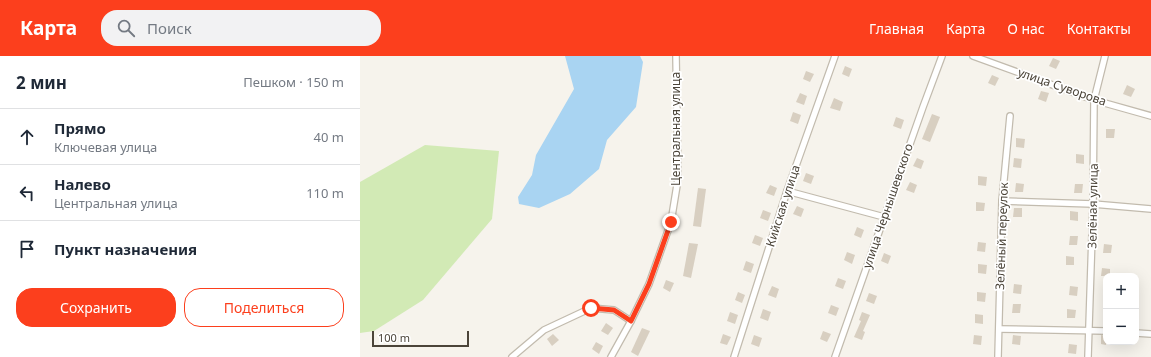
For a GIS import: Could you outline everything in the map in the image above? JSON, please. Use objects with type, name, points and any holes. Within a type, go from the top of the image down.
[{"type":"street","name":"Центральная улица","points":[[611,357],[649,284],[671,222],[678,178],[676,56]]},
{"type":"street","name":"Кийская улица","points":[[734,357],[787,191],[835,56]]},
{"type":"street","name":"улица Чернышевского","points":[[835,357],[922,107],[942,56]]},
{"type":"street","name":"улица Суворова","points":[[973,56],[1094,100],[1151,116]]},
{"type":"street","name":"Зелёная улица","points":[[1088,357],[1093,204],[1094,100],[1105,56]]},
{"type":"street","name":"Зелёный переулок","points":[[998,357],[1002,201],[1010,116]]},
{"type":"street","points":[[787,191],[884,217]]},
{"type":"street","points":[[1002,201],[1093,204],[1151,209]]},
{"type":"street","points":[[512,357],[544,330],[591,308],[614,310],[631,321]]},
{"type":"street","points":[[999,329],[1103,331]]},
{"type":"street","points":[[1139,333],[1151,334]]},
{"type":"green space","points":[[425,145],[499,151],[492,219],[423,300],[374,331],[360,333],[360,182]]},
{"type":"water","points":[[565,56],[640,56],[643,62],[636,107],[607,140],[599,169],[570,194],[539,208],[519,204],[518,197],[532,175],[536,155],[574,89]]},
{"type":"building","points":[[1053,58],[1060,61],[1056,69],[1049,66]]},
{"type":"building","points":[[845,66],[852,69],[849,77],[842,74]]},
{"type":"building","points":[[806,71],[814,74],[810,82],[803,79]]},
{"type":"building","points":[[992,75],[999,78],[995,86],[988,83]]},
{"type":"building","points":[[1127,85],[1135,89],[1131,97],[1123,94]]},
{"type":"building","points":[[1041,91],[1049,93],[1046,102],[1038,99]]},
{"type":"building","points":[[800,93],[807,96],[804,105],[796,102]]},
{"type":"building","points":[[834,98],[843,102],[840,111],[830,108]]},
{"type":"building","points":[[793,112],[801,115],[798,124],[790,121]]},
{"type":"building","points":[[932,114],[940,117],[930,142],[922,139]]},
{"type":"building","points":[[896,117],[904,120],[901,129],[893,126]]},
{"type":"building","points":[[1106,129],[1115,129],[1114,138],[1106,138]]},
{"type":"building","points":[[1016,138],[1025,139],[1024,148],[1016,147]]},
{"type":"building","points":[[1076,154],[1084,155],[1084,164],[1076,163]]},
{"type":"building","points":[[917,158],[924,161],[921,169],[913,166]]},
{"type":"building","points":[[1014,158],[1022,159],[1021,168],[1013,167]]},
{"type":"building","points":[[806,173],[814,176],[811,184],[803,181]]},
{"type":"building","points":[[978,176],[987,177],[986,186],[978,185]]},
{"type":"building","points":[[910,182],[917,185],[914,193],[906,190]]},
{"type":"building","points":[[1016,183],[1024,184],[1023,192],[1015,192]]},
{"type":"building","points":[[1075,184],[1083,184],[1082,193],[1074,193]]},
{"type":"building","points":[[770,185],[777,188],[774,196],[766,193]]},
{"type":"building","points":[[698,188],[706,189],[701,227],[693,226]]},
{"type":"building","points":[[976,202],[985,203],[984,211],[976,211]]},
{"type":"building","points":[[797,206],[804,209],[801,217],[793,214]]},
{"type":"building","points":[[1014,208],[1022,208],[1022,217],[1013,217]]},
{"type":"building","points":[[763,210],[771,213],[768,221],[760,218]]},
{"type":"building","points":[[1070,211],[1078,212],[1078,221],[1070,220]]},
{"type":"building","points":[[857,227],[864,230],[861,238],[854,235]]},
{"type":"building","points":[[755,235],[763,238],[760,246],[752,243]]},
{"type":"building","points":[[1070,236],[1078,236],[1077,245],[1069,245]]},
{"type":"building","points":[[978,242],[986,243],[985,252],[977,251]]},
{"type":"building","points":[[689,243],[698,244],[691,278],[683,276]]},
{"type":"building","points":[[1104,244],[1112,245],[1111,253],[1103,253]]},
{"type":"building","points":[[847,252],[855,255],[852,264],[844,260]]},
{"type":"building","points":[[884,253],[891,256],[888,264],[881,261]]},
{"type":"building","points":[[1066,256],[1074,257],[1074,265],[1066,265]]},
{"type":"building","points":[[746,261],[754,264],[751,273],[743,270]]},
{"type":"building","points":[[978,264],[987,265],[986,274],[978,273]]},
{"type":"building","points":[[1102,268],[1110,269],[1110,273],[1103,273],[1103,276],[1101,276]]},
{"type":"building","points":[[838,278],[846,281],[843,289],[835,286]]},
{"type":"building","points":[[666,280],[674,283],[670,292],[663,288]]},
{"type":"building","points":[[1014,284],[1022,285],[1021,294],[1013,293]]},
{"type":"building","points":[[772,286],[779,289],[776,298],[768,295]]},
{"type":"building","points":[[1070,286],[1078,287],[1077,296],[1069,295]]},
{"type":"building","points":[[738,292],[745,295],[742,303],[735,300]]},
{"type":"building","points":[[977,292],[986,293],[985,302],[977,301]]},
{"type":"building","points":[[869,293],[877,296],[874,304],[866,301]]},
{"type":"building","points":[[1013,304],[1021,304],[1020,313],[1012,313]]},
{"type":"building","points":[[831,305],[839,308],[836,316],[828,313]]},
{"type":"building","points":[[763,309],[771,312],[768,321],[760,318]]},
{"type":"building","points":[[1067,309],[1076,310],[1075,318],[1067,318]]},
{"type":"building","points":[[730,312],[738,315],[735,324],[727,321]]},
{"type":"building","points":[[862,312],[870,315],[863,331],[865,332],[862,340],[854,337],[861,321],[859,320]]},
{"type":"building","points":[[975,314],[983,315],[983,324],[975,323]]},
{"type":"building","points":[[606,323],[613,328],[608,335],[601,331]]},
{"type":"building","points":[[642,328],[650,331],[638,356],[631,352]]},
{"type":"building","points":[[823,331],[831,334],[827,342],[820,339]]},
{"type":"building","points":[[553,334],[559,340],[552,346],[547,339]]},
{"type":"building","points":[[723,334],[731,337],[727,345],[720,343]]},
{"type":"building","points":[[754,335],[762,338],[759,347],[751,344]]},
{"type":"building","points":[[974,335],[982,336],[981,345],[973,344]]},
{"type":"building","points":[[1013,335],[1021,336],[1020,345],[1012,344]]},
{"type":"building","points":[[1101,335],[1103,335],[1103,344],[1101,344]]},
{"type":"building","points":[[596,342],[603,346],[599,354],[592,349]]},
{"type":"building","points":[[1069,344],[1077,345],[1076,354],[1068,353]]},
{"type":"route","points":[[591,308],[614,310],[631,321],[649,284],[671,222]]}]
